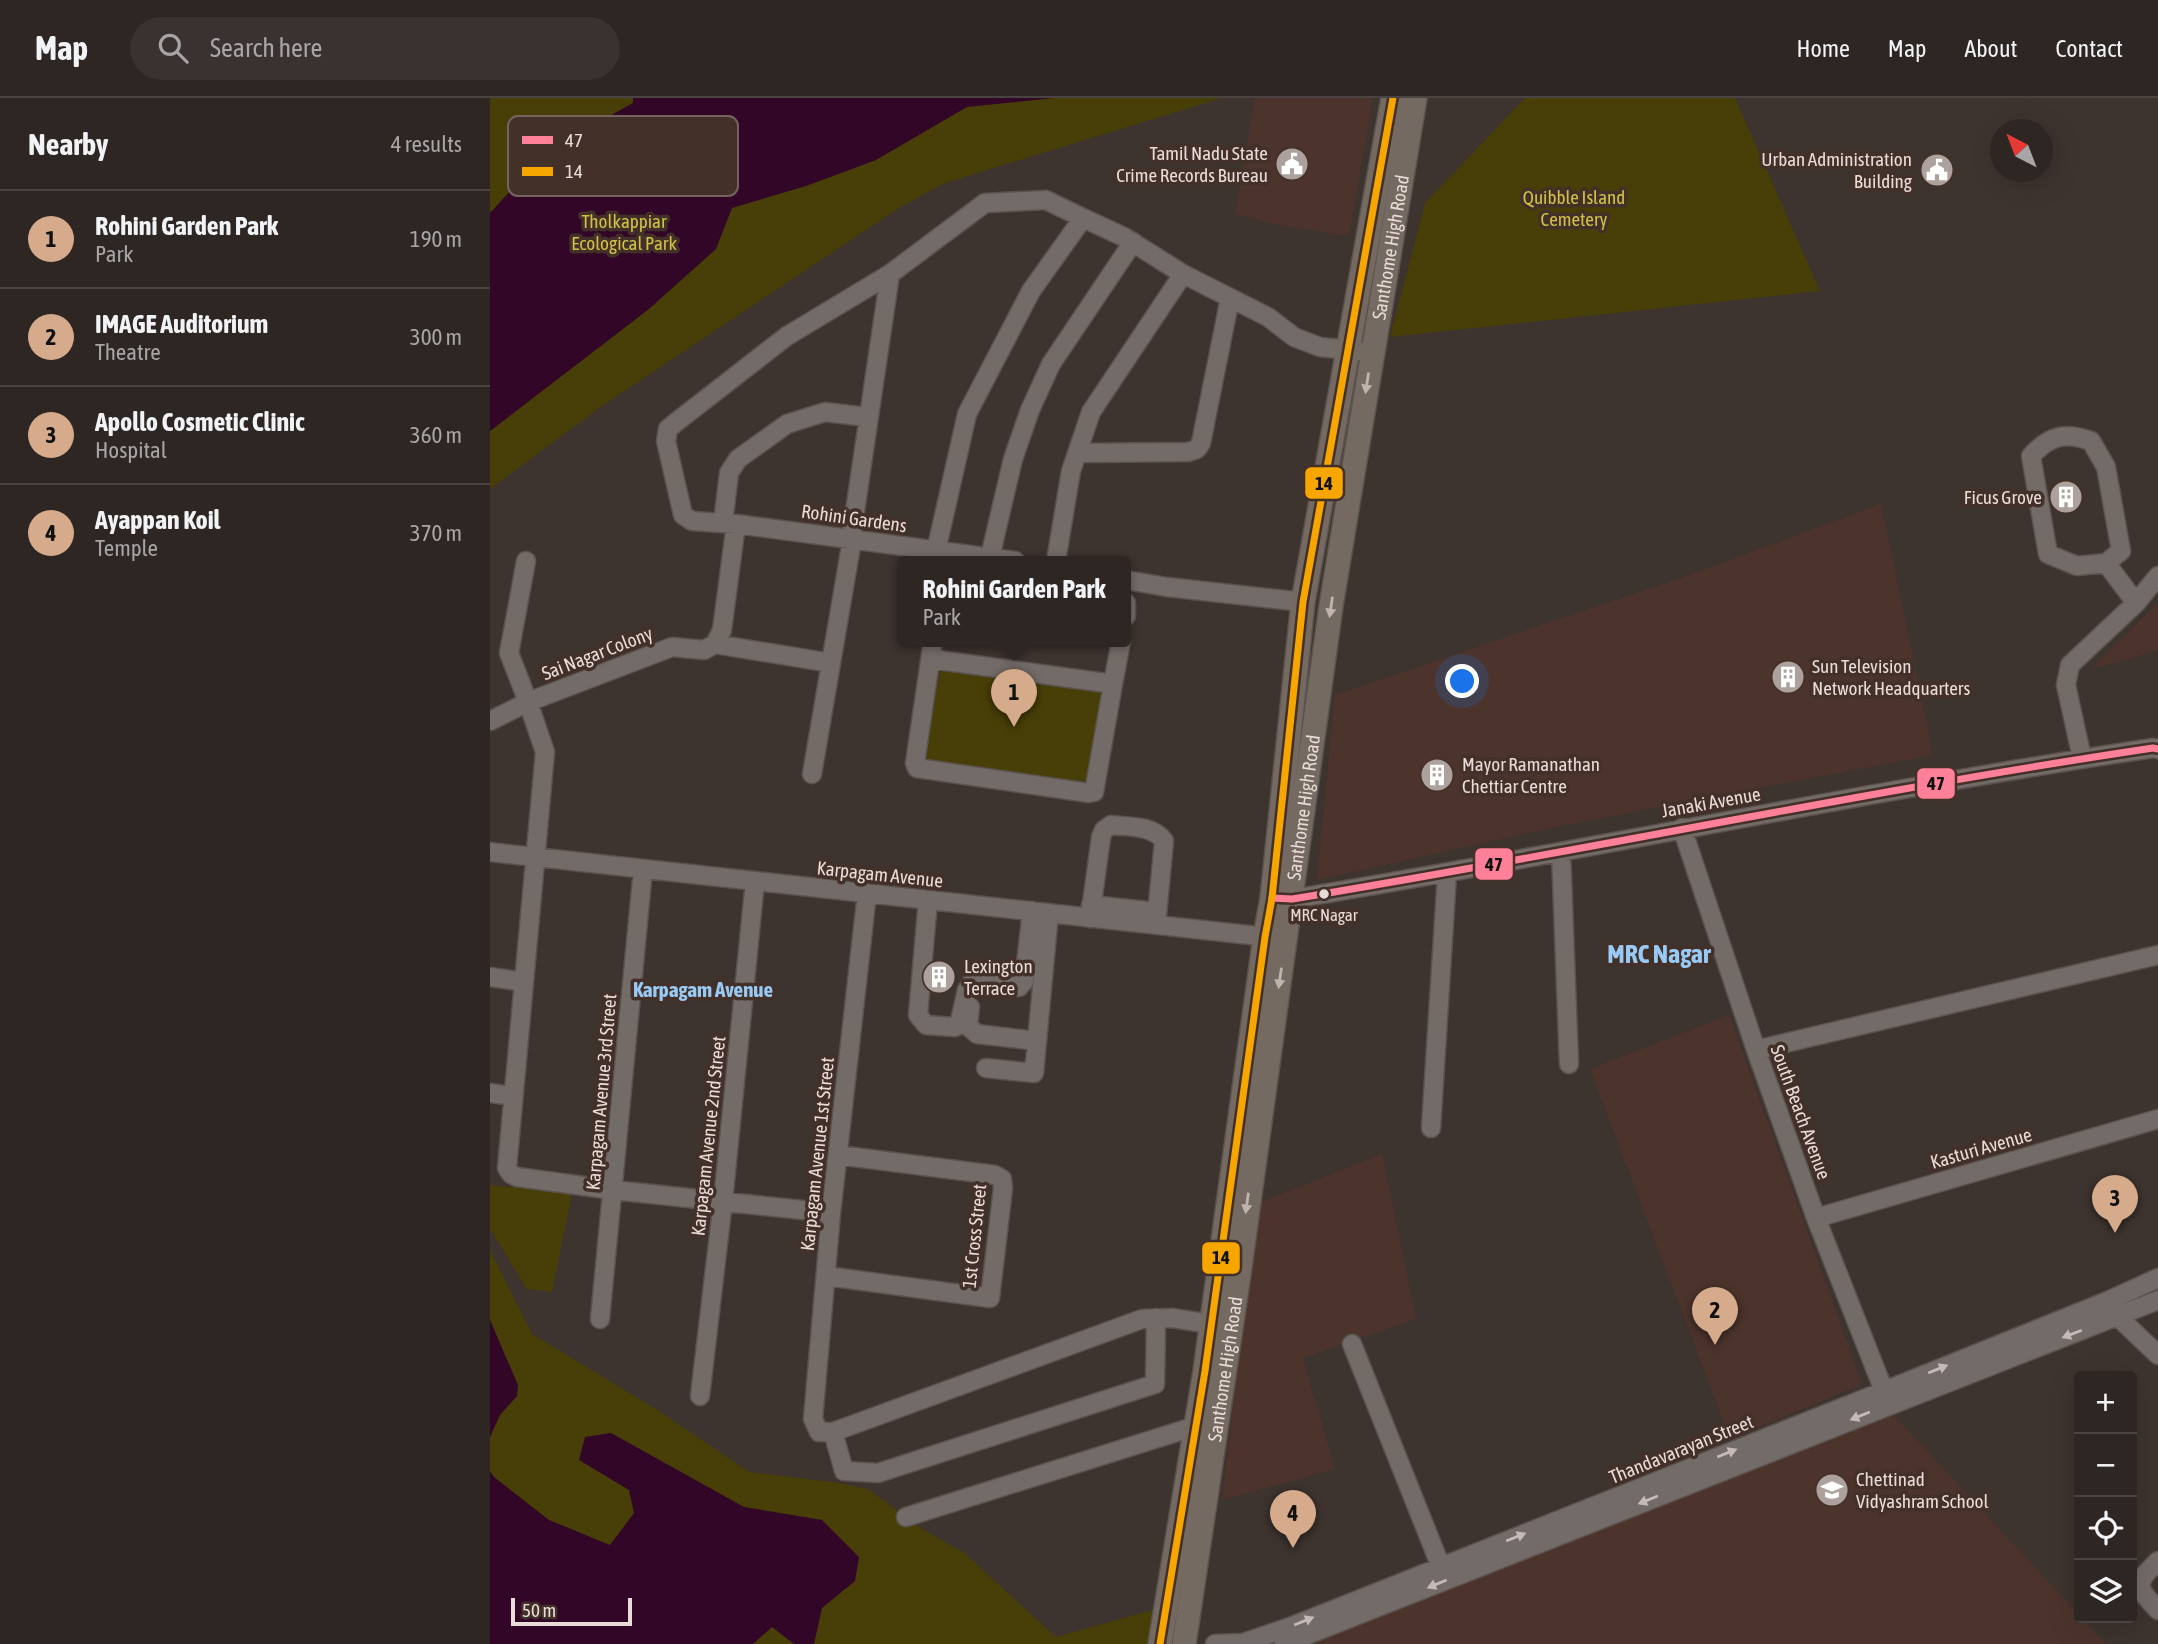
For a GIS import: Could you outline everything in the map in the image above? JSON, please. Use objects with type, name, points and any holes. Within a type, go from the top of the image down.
[{"type":"main road","name":"Santhome High Road","points":[[1282,899],[1303,601],[1393,98]]},
{"type":"main road","name":"Santhome High Road","points":[[1165,1643],[1211,1324],[1415,98]]},
{"type":"main road","name":"Santhome High Road","points":[[1184,1644],[1275,938]]},
{"type":"street","points":[[812,774],[851,539],[890,274],[985,203],[1045,200],[1133,243],[1183,274],[1268,317],[1294,337],[1320,347],[1372,352]]},
{"type":"street","points":[[941,554],[967,414],[1031,290],[1083,218]]},
{"type":"street","points":[[990,556],[1013,458],[1030,410],[1051,364],[1133,243]]},
{"type":"street","name":"Rohini Gardens","points":[[890,274],[787,336],[668,429],[666,441],[683,515],[686,519],[851,539],[941,554],[974,556]]},
{"type":"street","points":[[1057,556],[1071,471],[1091,412],[1183,274]]},
{"type":"street","points":[[1077,453],[1188,453],[1197,449],[1201,443],[1230,298]]},
{"type":"street","points":[[831,663],[715,644],[722,630],[729,523],[729,473],[738,459],[788,424],[825,412],[867,417]]},
{"type":"street","points":[[2074,435],[2091,441],[2106,467],[2121,551],[2106,563],[2077,566],[2048,554],[2031,456],[2045,442],[2074,435]]},
{"type":"street","points":[[490,721],[528,702],[509,653],[526,561]]},
{"type":"street","points":[[2106,563],[2136,603]]},
{"type":"street","points":[[2082,758],[2066,685],[2066,673],[2070,665],[2136,603],[2158,576]]},
{"type":"street","points":[[1131,581],[1303,601]]},
{"type":"street","name":"Sai Nagar Colony","points":[[613,1190],[517,1177],[507,1168],[545,752],[528,702],[672,647],[704,650],[715,644]]},
{"type":"street","points":[[1113,684],[932,650],[915,763],[918,769],[1089,793],[1095,790],[1120,647]]},
{"type":"street","name":"Janaki Avenue","points":[[1282,899],[1447,874],[1682,828],[2082,758],[2158,749]]},
{"type":"street","points":[[1090,911],[1101,837],[1104,830],[1111,825],[1151,830],[1159,834],[1164,841],[1156,918]]},
{"type":"street","name":"South Beach Avenue","points":[[1682,828],[1755,1050],[1816,1218],[1890,1396]]},
{"type":"street","name":"Karpagam Avenue","points":[[490,852],[1040,912],[1090,911],[1156,918],[1275,938]]},
{"type":"street","points":[[1561,852],[1569,1064]]},
{"type":"street","name":"Karpagam Avenue 3rd Street","points":[[600,1319],[643,869]]},
{"type":"street","points":[[1431,1128],[1447,874]]},
{"type":"street","name":"Karpagam Avenue 2nd Street","points":[[701,1395],[755,881]]},
{"type":"street","name":"Karpagam Avenue 1st Street","points":[[833,1432],[819,1432],[813,1419],[831,1213],[867,893]]},
{"type":"street","points":[[928,900],[918,1015],[926,1025],[959,1025],[967,990],[973,981],[1019,987],[1040,912]]},
{"type":"street","points":[[986,1068],[1034,1073],[1041,997],[1040,912]]},
{"type":"street","points":[[1755,1050],[2158,956]]},
{"type":"street","points":[[490,977],[524,982]]},
{"type":"street","points":[[1037,1041],[977,1034],[968,1026],[971,996],[978,990],[1041,997]]},
{"type":"street","points":[[490,1093],[513,1096]]},
{"type":"street","name":"Kasturi Avenue","points":[[1816,1218],[2158,1119]]},
{"type":"street","name":"1st Cross Street","points":[[825,1276],[990,1298],[1003,1188],[1002,1178],[995,1175],[838,1155]]},
{"type":"street","points":[[613,1190],[831,1213]]},
{"type":"street","name":"Thandavarayan Street","points":[[2113,1308],[2158,1278]]},
{"type":"street","name":"Thandavarayan Street","points":[[1284,1644],[1620,1503],[2113,1308],[2158,1300]]},
{"type":"street","points":[[2113,1308],[2150,1336],[2158,1354]]},
{"type":"street","points":[[1156,1318],[1155,1384],[878,1473],[844,1471],[833,1432],[1142,1319],[1156,1318],[1172,1318],[1211,1324]]},
{"type":"street","points":[[1352,1344],[1441,1567]]},
{"type":"street","points":[[906,1517],[1196,1426]]},
{"type":"street","name":"Thandavarayan Street","points":[[1215,1644],[1243,1643],[1441,1567],[1620,1503]]},
{"type":"street","points":[[2158,1561],[2140,1582],[2143,1594],[2158,1610]]},
{"type":"shaded area","points":[[633,98],[1054,98],[967,107],[876,160],[806,186],[732,208],[716,249],[649,309],[490,431],[490,213],[508,193],[508,196],[738,196],[738,116],[609,116],[633,103]]},
{"type":"shaded area","points":[[1255,98],[1373,98],[1349,236],[1284,226],[1235,214]]},
{"type":"shaded area","points":[[1881,504],[1933,755],[1556,827],[1317,880],[1335,695],[1687,576]]},
{"type":"shaded area","points":[[2158,603],[2158,650],[2090,670]]},
{"type":"shaded area","points":[[1729,1015],[1862,1384],[1730,1439],[1590,1069]]},
{"type":"shaded area","points":[[1382,1154],[1416,1319],[1303,1358],[1335,1469],[1222,1500],[1256,1204]]},
{"type":"shaded area","points":[[490,1320],[518,1385],[517,1396],[500,1415],[490,1437]]},
{"type":"shaded area","name":"Chettinad Vidyashram School","points":[[1893,1414],[2074,1610],[2074,1623],[2087,1623],[2106,1644],[1310,1644]]},
{"type":"shaded area","points":[[611,1433],[744,1507],[822,1520],[859,1557],[855,1581],[822,1608],[814,1644],[794,1644],[772,1627],[753,1644],[490,1644],[490,1471],[549,1520],[610,1545],[634,1513],[629,1490],[579,1460],[585,1437]]},
{"type":"green space","name":"Tholkappiar Ecological Park","points":[[490,98],[1222,98],[945,183],[899,208],[602,406],[490,489]]},
{"type":"green space","name":"Quibble Island Cemetery","points":[[1525,98],[1735,98],[1820,291],[1390,337],[1425,203]]},
{"type":"green space","points":[[941,668],[1110,687],[1088,791],[918,767]]},
{"type":"green space","points":[[490,1185],[572,1193],[552,1292],[527,1289],[490,1229]]},
{"type":"green space","points":[[490,1250],[532,1334],[656,1409],[749,1472],[868,1489],[919,1527],[964,1553],[1056,1637],[1156,1609],[1147,1644],[490,1644]]},
{"type":"transit line","name":"14","points":[[1160,1644],[1205,1371],[1272,898],[1303,602],[1393,98]]},
{"type":"transit line","name":"47","points":[[1272,898],[1292,899],[1937,783],[2158,749]]},
{"type":"place","name":"Tamil Nadu State Crime Records Bureau","points":[[1292,164]]},
{"type":"place","name":"Urban Administration Building","points":[[1937,170]]},
{"type":"place","name":"Ficus Grove","points":[[2066,497]]},
{"type":"place","name":"Sun Television Network Headquarters","points":[[1788,677]]},
{"type":"place","name":"Rohini Garden Park","points":[[1014,727]]},
{"type":"place","name":"Mayor Ramanathan Chettiar Centre","points":[[1437,775]]},
{"type":"place","name":"MRC Nagar","points":[[1324,894]]},
{"type":"place","name":"Lexington Terrace","points":[[939,977]]},
{"type":"place","name":"Apollo Cosmetic Clinic","points":[[2115,1233]]},
{"type":"place","name":"IMAGE Auditorium","points":[[1715,1345]]},
{"type":"place","name":"Chettinad Vidyashram School","points":[[1832,1490]]},
{"type":"place","name":"Ayappan Koil","points":[[1293,1548]]},
{"type":"district","name":"MRC Nagar","points":[[1659,954]]},
{"type":"district","name":"Karpagam Avenue","points":[[703,990]]}]
